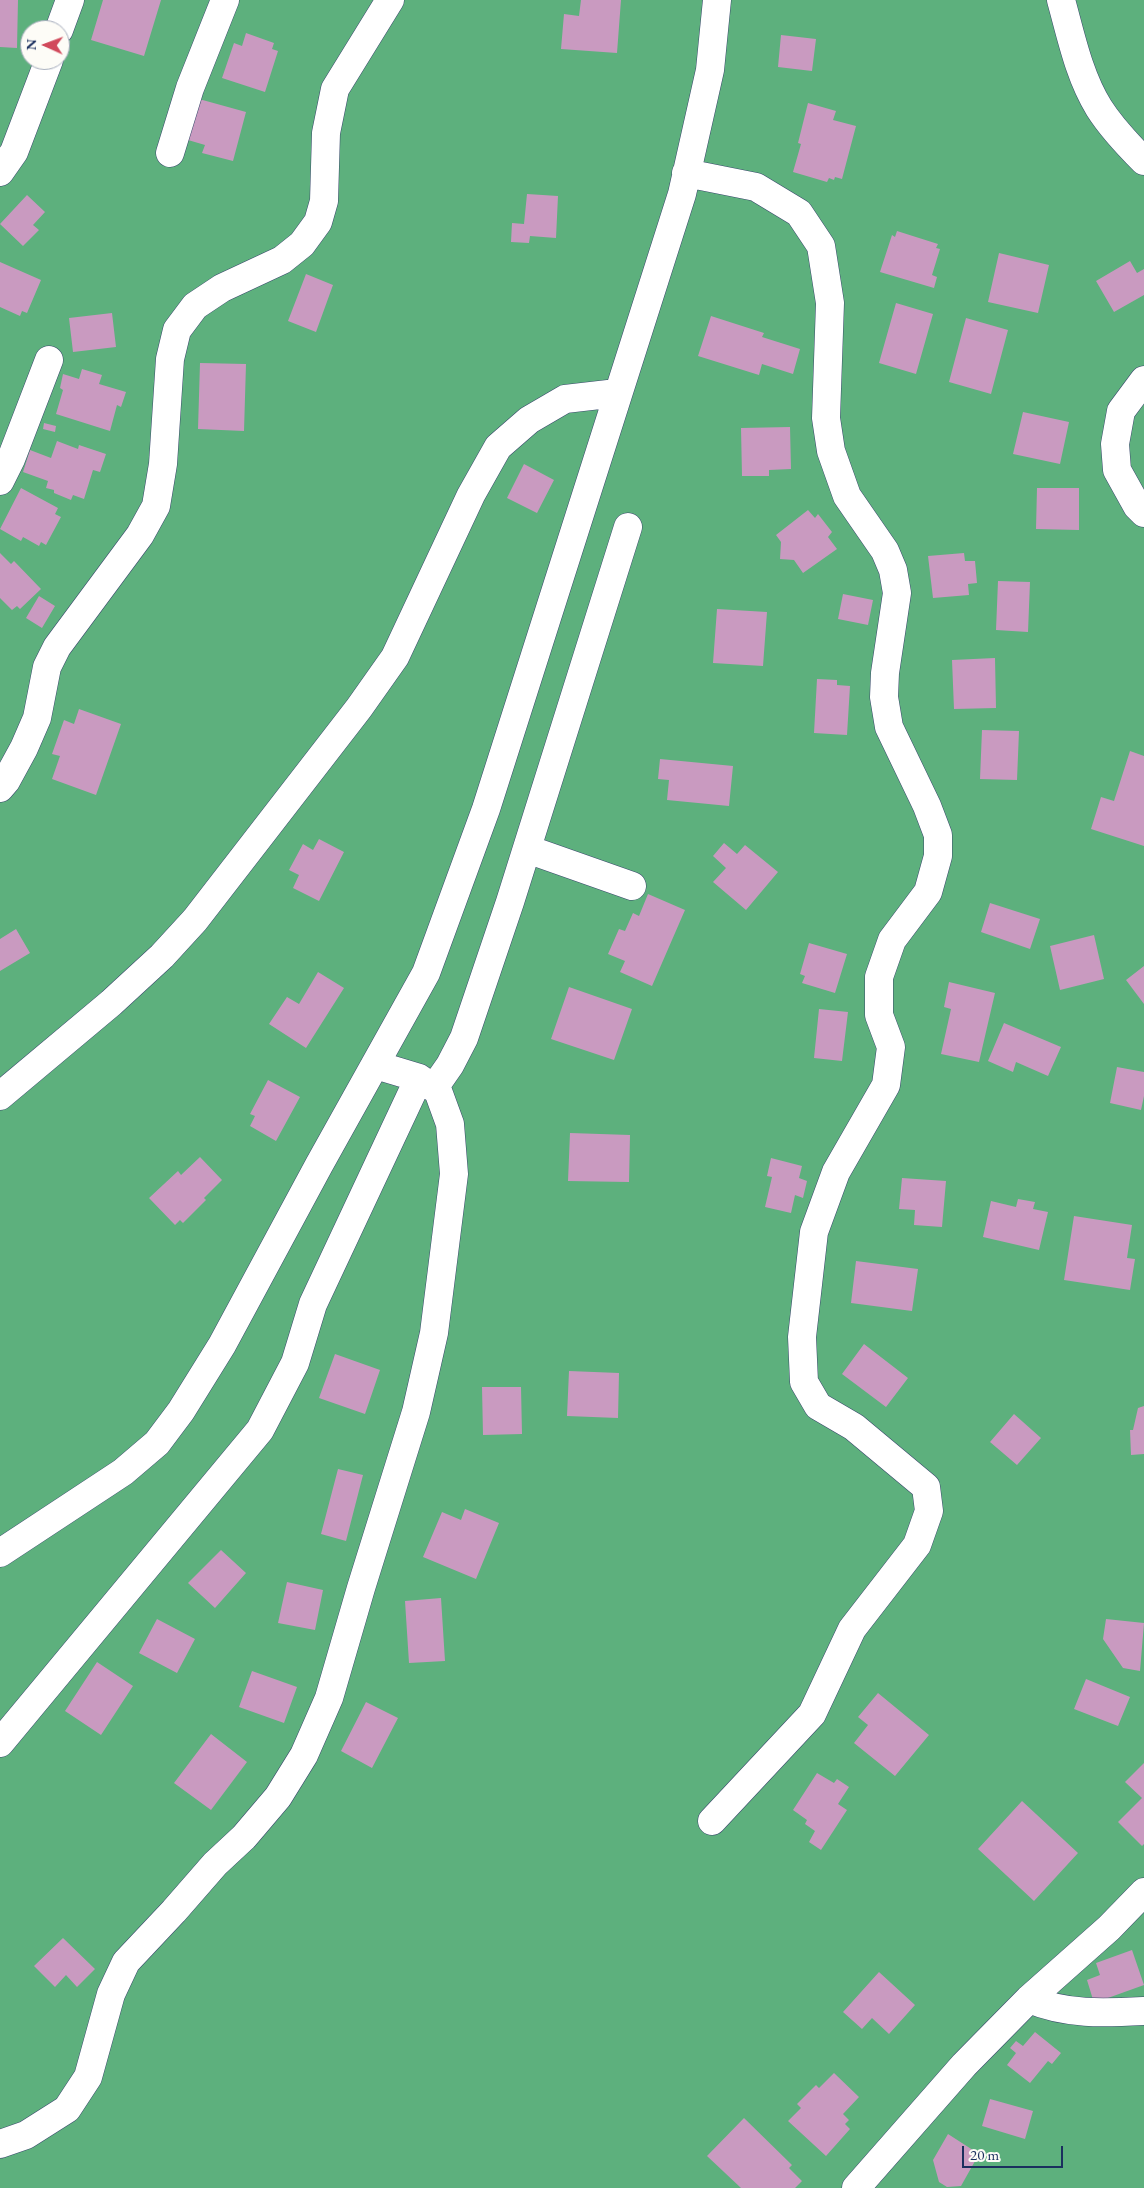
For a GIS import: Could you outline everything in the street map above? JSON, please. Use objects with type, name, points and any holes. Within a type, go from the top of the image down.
[{"type":"street","points":[[63,20],[70,0]]},
{"type":"street","points":[[170,153],[190,88],[225,0]]},
{"type":"street","points":[[0,788],[6,781],[24,748],[37,718],[47,667],[57,647],[140,535],[156,506],[163,464],[170,359],[177,330],[195,306],[222,288],[282,260],[302,244],[318,222],[324,201],[326,133],[335,89],[390,0]]},
{"type":"street","points":[[0,1553],[123,1472],[157,1443],[181,1411],[222,1345],[318,1165],[376,1065],[426,972],[486,809],[539,647],[617,393],[682,194],[710,70],[717,0]]},
{"type":"street","points":[[1061,0],[1078,64],[1099,108],[1130,147],[1144,161]]},
{"type":"street","points":[[0,172],[14,152],[45,70]]},
{"type":"street","points":[[686,173],[756,187],[799,213],[821,246],[830,302],[826,418],[831,451],[847,496],[885,551],[893,570],[897,592],[885,672],[884,697],[889,727],[927,806],[938,835],[938,856],[928,892],[892,940],[879,977],[879,1015],[891,1047],[886,1085],[836,1172],[814,1232],[802,1338],[804,1382],[818,1406],[854,1427],[926,1487],[929,1511],[917,1545],[852,1629],[812,1714],[712,1821]]},
{"type":"street","points":[[0,481],[11,459],[49,360]]},
{"type":"street","points":[[1144,380],[1121,411],[1115,444],[1117,470],[1136,506],[1144,513]]},
{"type":"street","points":[[0,1096],[111,1003],[162,956],[195,920],[359,708],[395,657],[471,495],[498,447],[529,420],[565,399],[617,393]]},
{"type":"street","points":[[0,1743],[260,1430],[295,1363],[312,1304],[427,1083],[450,1065],[464,1038],[527,849],[628,527]]},
{"type":"street","points":[[527,849],[632,886]]},
{"type":"street","points":[[0,2144],[26,2135],[67,2109],[88,2078],[111,1994],[126,1962],[215,1864],[244,1837],[278,1797],[304,1755],[329,1698],[416,1412],[434,1333],[454,1174],[450,1124],[438,1090],[427,1083],[376,1065]]},
{"type":"street","points":[[858,2188],[964,2065],[1029,1999],[1109,1928],[1144,1892]]},
{"type":"street","points":[[1029,1999],[1047,2007],[1076,2012],[1144,2011]]},
{"type":"green space","points":[[0,0],[1144,0],[1144,2188],[0,2188]]},
{"type":"building","points":[[0,0],[18,0],[17,48],[0,47]]},
{"type":"building","points":[[103,0],[161,0],[144,56],[91,40]]},
{"type":"building","points":[[581,0],[621,0],[617,53],[561,49],[564,14],[579,16]]},
{"type":"building","points":[[246,33],[274,43],[272,49],[278,51],[265,92],[222,78],[234,43],[242,46]]},
{"type":"building","points":[[781,35],[816,39],[812,71],[778,67]]},
{"type":"building","points":[[199,99],[246,112],[233,161],[202,153],[205,145],[188,140]]},
{"type":"building","points":[[808,103],[836,111],[833,120],[856,126],[842,179],[835,177],[834,180],[829,178],[827,182],[793,172],[801,144],[798,143]]},
{"type":"building","points":[[527,194],[558,196],[556,238],[530,236],[529,243],[511,242],[512,223],[524,224]]},
{"type":"building","points":[[27,195],[45,212],[33,225],[39,230],[23,246],[0,224]]},
{"type":"building","points":[[897,231],[938,244],[936,248],[940,249],[932,275],[937,277],[934,288],[880,272],[892,235],[895,237]]},
{"type":"building","points":[[999,253],[1049,265],[1038,313],[988,302]]},
{"type":"building","points":[[1130,261],[1137,273],[1144,269],[1144,295],[1114,312],[1096,281]]},
{"type":"building","points":[[0,262],[41,280],[27,313],[22,311],[20,316],[0,307]]},
{"type":"building","points":[[306,274],[333,285],[316,332],[288,321]]},
{"type":"building","points":[[896,303],[933,314],[916,374],[879,363]]},
{"type":"building","points":[[112,313],[116,347],[73,352],[69,318]]},
{"type":"building","points":[[711,316],[764,333],[762,337],[800,349],[793,374],[762,364],[759,375],[698,356]]},
{"type":"building","points":[[966,318],[1008,330],[991,394],[949,382]]},
{"type":"building","points":[[200,363],[246,364],[244,431],[198,429]]},
{"type":"building","points":[[82,369],[102,375],[99,384],[126,392],[121,407],[117,405],[110,431],[56,414],[63,390],[60,388],[63,374],[79,379]]},
{"type":"building","points":[[1023,412],[1069,422],[1060,464],[1013,454]]},
{"type":"building","points":[[44,423],[56,426],[55,432],[43,429]]},
{"type":"building","points":[[790,427],[791,469],[769,470],[769,476],[742,476],[741,428]]},
{"type":"building","points":[[57,441],[78,449],[79,445],[106,454],[100,472],[93,470],[84,499],[73,495],[71,500],[54,493],[54,490],[46,488],[48,481],[23,472],[30,450],[51,458]]},
{"type":"building","points":[[524,464],[554,480],[537,513],[507,498]]},
{"type":"building","points":[[21,488],[58,508],[55,514],[61,517],[46,545],[41,542],[39,546],[23,537],[21,541],[0,529]]},
{"type":"building","points":[[1037,488],[1079,488],[1079,530],[1036,529]]},
{"type":"building","points":[[808,510],[815,518],[818,514],[832,532],[828,537],[837,549],[803,573],[794,560],[780,559],[781,542],[776,535]]},
{"type":"building","points":[[0,553],[11,564],[14,561],[41,589],[20,609],[17,606],[12,610],[0,598]]},
{"type":"building","points":[[964,553],[965,561],[975,561],[977,583],[968,584],[969,595],[933,598],[928,556]]},
{"type":"building","points":[[998,581],[1030,582],[1028,632],[996,630]]},
{"type":"building","points":[[843,594],[873,600],[868,625],[838,619]]},
{"type":"building","points":[[39,596],[55,606],[42,628],[26,618]]},
{"type":"building","points":[[717,609],[767,612],[763,666],[713,663]]},
{"type":"building","points":[[995,658],[996,708],[954,709],[952,660]]},
{"type":"building","points":[[817,679],[837,680],[837,685],[850,686],[847,735],[814,733]]},
{"type":"building","points":[[79,709],[121,724],[96,795],[52,779],[60,756],[52,754],[64,720],[74,724]]},
{"type":"building","points":[[982,730],[1019,731],[1017,780],[980,779]]},
{"type":"building","points":[[1130,751],[1144,756],[1144,846],[1091,829],[1101,797],[1114,801]]},
{"type":"building","points":[[660,759],[733,766],[729,806],[667,800],[669,780],[658,779]]},
{"type":"building","points":[[319,839],[344,852],[319,901],[293,888],[299,875],[289,870],[303,844],[313,850]]},
{"type":"building","points":[[724,843],[737,854],[745,845],[778,872],[746,910],[713,882],[726,868],[713,856]]},
{"type":"building","points":[[648,894],[685,910],[652,986],[620,972],[625,961],[608,954],[619,929],[625,931],[633,913],[639,916]]},
{"type":"building","points":[[990,903],[1040,919],[1030,949],[981,932]]},
{"type":"building","points":[[16,929],[30,953],[0,971],[0,939]]},
{"type":"building","points":[[1094,935],[1104,979],[1060,990],[1050,946]]},
{"type":"building","points":[[809,943],[847,954],[835,993],[802,983],[805,976],[800,974]]},
{"type":"building","points":[[1144,966],[1144,1004],[1126,980]]},
{"type":"building","points":[[318,972],[344,988],[306,1048],[269,1024],[287,997],[299,1004]]},
{"type":"building","points":[[949,982],[995,993],[979,1062],[941,1054],[951,1009],[944,1007]]},
{"type":"building","points":[[569,987],[632,1009],[614,1060],[551,1039]]},
{"type":"building","points":[[819,1009],[848,1012],[842,1061],[814,1058]]},
{"type":"building","points":[[1004,1023],[1061,1047],[1048,1076],[1016,1062],[1013,1072],[988,1061]]},
{"type":"building","points":[[1117,1067],[1144,1072],[1144,1096],[1141,1110],[1110,1103]]},
{"type":"building","points":[[268,1080],[300,1097],[276,1141],[250,1126],[255,1116],[250,1114]]},
{"type":"building","points":[[570,1133],[630,1135],[629,1182],[568,1181]]},
{"type":"building","points":[[200,1157],[222,1180],[204,1198],[206,1200],[183,1223],[180,1220],[175,1225],[149,1198],[178,1171],[181,1175]]},
{"type":"building","points":[[771,1158],[802,1166],[799,1178],[807,1181],[803,1198],[795,1195],[791,1213],[765,1207],[772,1177],[767,1176]]},
{"type":"building","points":[[902,1178],[946,1181],[942,1227],[914,1225],[915,1210],[899,1209]]},
{"type":"building","points":[[1018,1199],[1035,1202],[1033,1209],[1048,1212],[1039,1250],[983,1237],[991,1201],[1016,1207]]},
{"type":"building","points":[[1074,1216],[1132,1225],[1127,1258],[1135,1259],[1130,1290],[1064,1280]]},
{"type":"building","points":[[856,1261],[918,1269],[912,1311],[851,1303]]},
{"type":"building","points":[[864,1344],[908,1378],[886,1407],[842,1374]]},
{"type":"building","points":[[335,1354],[380,1370],[365,1414],[319,1398]]},
{"type":"building","points":[[569,1371],[619,1373],[618,1418],[567,1416]]},
{"type":"building","points":[[482,1387],[521,1387],[522,1434],[483,1435]]},
{"type":"building","points":[[1144,1406],[1144,1454],[1131,1455],[1130,1430],[1133,1430],[1138,1408]]},
{"type":"building","points":[[1014,1414],[1041,1438],[1017,1465],[990,1442]]},
{"type":"building","points":[[338,1469],[363,1475],[346,1541],[321,1534]]},
{"type":"building","points":[[465,1509],[499,1523],[476,1579],[423,1557],[442,1512],[461,1520]]},
{"type":"building","points":[[221,1550],[246,1573],[215,1608],[188,1583]]},
{"type":"building","points":[[287,1582],[323,1590],[315,1630],[278,1623]]},
{"type":"building","points":[[441,1598],[445,1661],[409,1663],[405,1601]]},
{"type":"building","points":[[157,1619],[195,1639],[177,1673],[139,1653]]},
{"type":"building","points":[[1106,1619],[1144,1623],[1140,1671],[1123,1668],[1103,1639]]},
{"type":"building","points":[[97,1662],[133,1686],[101,1735],[65,1711]]},
{"type":"building","points":[[252,1671],[297,1687],[284,1723],[239,1707]]},
{"type":"building","points":[[1086,1679],[1130,1697],[1118,1726],[1074,1709]]},
{"type":"building","points":[[878,1693],[929,1735],[895,1776],[854,1743],[868,1725],[858,1717]]},
{"type":"building","points":[[366,1702],[398,1718],[372,1768],[341,1751]]},
{"type":"building","points":[[211,1734],[247,1762],[211,1810],[174,1783]]},
{"type":"building","points":[[1144,1763],[1144,1844],[1142,1846],[1118,1822],[1142,1798],[1125,1782]]},
{"type":"building","points":[[817,1773],[834,1783],[837,1779],[849,1787],[838,1804],[847,1810],[821,1850],[809,1842],[815,1831],[805,1824],[807,1820],[793,1810]]},
{"type":"building","points":[[1022,1801],[1078,1853],[1034,1901],[978,1849]]},
{"type":"building","points":[[63,1938],[95,1969],[77,1987],[66,1975],[55,1987],[34,1966]]},
{"type":"building","points":[[1132,1950],[1144,1985],[1094,2003],[1087,1980],[1100,1975],[1096,1963]]},
{"type":"building","points":[[879,1972],[915,2005],[889,2034],[872,2018],[862,2029],[843,2012]]},
{"type":"building","points":[[1035,2032],[1061,2053],[1052,2064],[1048,2061],[1030,2083],[1007,2065],[1016,2053],[1010,2048],[1016,2041],[1023,2046]]},
{"type":"building","points":[[834,2073],[859,2097],[843,2114],[849,2120],[845,2124],[850,2129],[826,2156],[788,2121],[801,2108],[797,2104],[816,2085],[819,2088]]},
{"type":"building","points":[[990,2099],[1033,2111],[1025,2139],[982,2126]]},
{"type":"building","points":[[744,2118],[792,2165],[789,2168],[802,2181],[795,2188],[741,2188],[707,2156]]},
{"type":"building","points":[[948,2134],[979,2154],[961,2186],[947,2187],[939,2182],[933,2160]]}]
